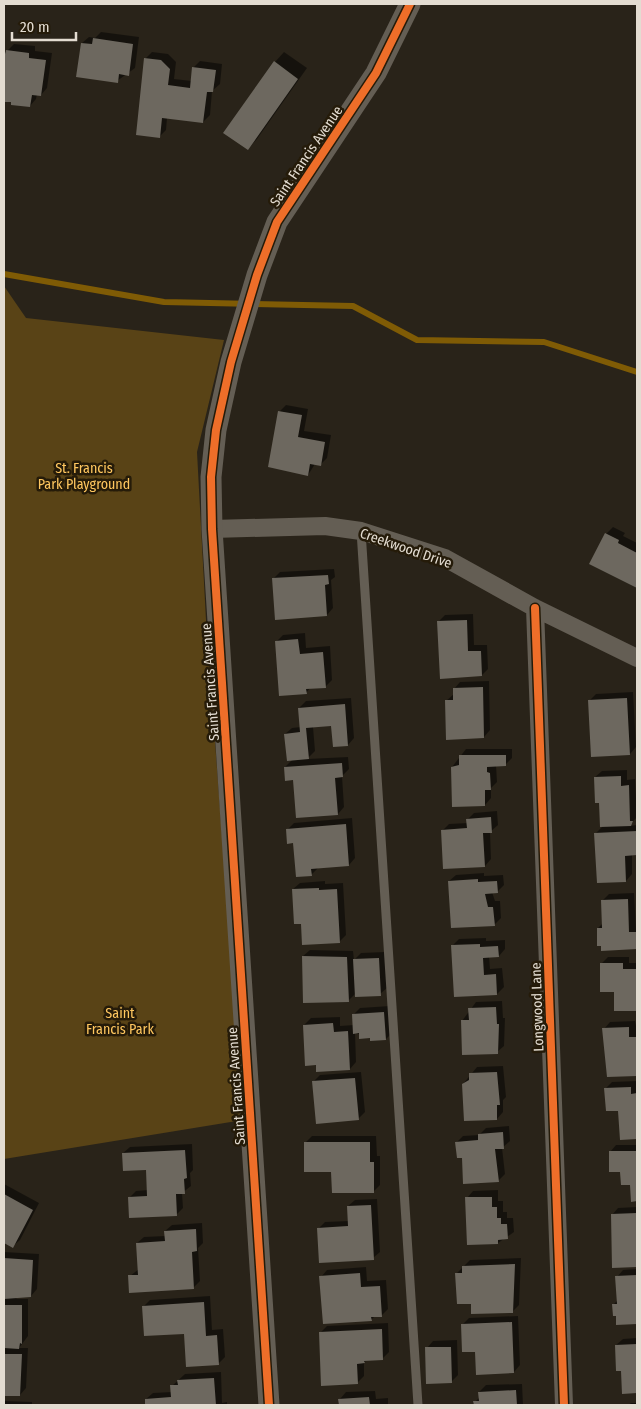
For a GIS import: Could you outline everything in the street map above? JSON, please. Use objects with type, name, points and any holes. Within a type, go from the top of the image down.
[{"type":"street","name":"Saint Francis Avenue","points":[[269,1405],[212,529],[211,477],[216,430],[231,362],[257,275],[278,222],[376,73],[410,4]]},
{"type":"street","name":"Creekwood Drive","points":[[212,529],[325,526],[361,531],[445,558],[535,608],[637,658]]},
{"type":"street","name":"Longwood Lane","points":[[535,608],[564,1405]]},
{"type":"lane","points":[[361,531],[418,1405]]},
{"type":"green space","name":"Saint Francis Park","points":[[4,286],[26,318],[224,340],[197,452],[206,620],[243,1120],[4,1159]]},
{"type":"building","points":[[93,38],[133,44],[129,76],[119,74],[118,83],[76,77],[81,43],[92,44]]},
{"type":"building","points":[[6,50],[29,53],[29,58],[46,60],[41,96],[32,95],[30,107],[11,105],[11,102],[4,102],[4,58]]},
{"type":"building","points":[[144,58],[161,60],[170,69],[168,85],[190,88],[192,67],[216,70],[213,92],[207,92],[203,123],[162,118],[160,138],[136,135]]},
{"type":"building","points":[[274,61],[298,79],[248,150],[223,133]]},
{"type":"building","points":[[278,411],[302,415],[298,437],[325,442],[321,466],[310,464],[308,476],[268,467]]},
{"type":"building","points":[[605,533],[619,540],[618,543],[637,553],[637,588],[589,564]]},
{"type":"building","points":[[328,575],[329,584],[325,585],[327,616],[275,620],[272,578]]},
{"type":"building","points":[[467,620],[468,651],[481,651],[482,676],[440,679],[437,621]]},
{"type":"building","points":[[298,639],[300,654],[323,652],[326,688],[306,689],[307,694],[279,696],[275,641]]},
{"type":"building","points":[[483,687],[484,738],[446,740],[445,700],[453,700],[453,688]]},
{"type":"building","points":[[627,698],[630,755],[591,757],[588,700]]},
{"type":"building","points":[[345,704],[348,746],[333,747],[331,726],[306,728],[309,759],[287,761],[284,734],[300,732],[298,708]]},
{"type":"building","points":[[459,755],[506,755],[506,766],[487,767],[487,772],[490,773],[491,790],[485,790],[485,806],[452,807],[451,767],[459,765]]},
{"type":"building","points":[[342,763],[343,777],[335,778],[338,815],[296,818],[293,780],[285,781],[284,767]]},
{"type":"building","points":[[621,776],[621,786],[629,785],[630,821],[633,821],[631,826],[600,827],[599,803],[595,803],[594,777]]},
{"type":"building","points":[[491,817],[492,833],[483,833],[485,867],[443,869],[441,830],[467,828],[466,819]]},
{"type":"building","points":[[346,824],[349,866],[311,869],[312,876],[296,877],[293,843],[287,844],[286,829]]},
{"type":"building","points":[[637,831],[637,855],[625,856],[626,882],[597,883],[594,833]]},
{"type":"building","points":[[478,879],[478,882],[497,881],[498,893],[485,894],[488,907],[493,907],[495,926],[451,928],[448,881]]},
{"type":"building","points":[[319,888],[319,890],[337,889],[340,943],[302,945],[301,924],[294,924],[292,889]]},
{"type":"building","points":[[628,899],[629,932],[637,932],[637,949],[601,951],[601,946],[597,946],[597,928],[602,928],[601,900]]},
{"type":"building","points":[[480,944],[480,947],[498,946],[499,957],[483,958],[484,975],[496,974],[497,995],[454,997],[451,945]]},
{"type":"building","points":[[302,956],[347,957],[349,1002],[303,1003]]},
{"type":"building","points":[[379,958],[381,996],[355,997],[353,959]]},
{"type":"building","points":[[600,963],[623,963],[623,969],[637,969],[637,1011],[614,1011],[614,992],[600,992]]},
{"type":"building","points":[[496,1007],[497,1024],[499,1024],[498,1054],[462,1055],[461,1020],[469,1020],[468,1008]]},
{"type":"building","points":[[384,1012],[386,1040],[370,1041],[370,1038],[359,1039],[359,1033],[353,1034],[352,1014]]},
{"type":"building","points":[[333,1023],[334,1032],[348,1031],[350,1070],[316,1072],[316,1065],[305,1066],[303,1025]]},
{"type":"building","points":[[629,1027],[629,1037],[637,1037],[637,1076],[607,1077],[602,1028]]},
{"type":"building","points":[[497,1072],[500,1105],[497,1105],[497,1120],[464,1121],[462,1084],[469,1080],[469,1073]]},
{"type":"building","points":[[355,1078],[359,1120],[316,1124],[312,1081]]},
{"type":"building","points":[[631,1087],[631,1094],[637,1093],[637,1139],[620,1140],[618,1111],[606,1111],[604,1088]]},
{"type":"building","points":[[503,1132],[504,1149],[495,1149],[499,1182],[463,1184],[462,1158],[457,1158],[455,1142],[478,1140],[478,1134]]},
{"type":"building","points":[[304,1142],[370,1142],[370,1162],[374,1162],[374,1193],[332,1193],[331,1172],[304,1172]]},
{"type":"building","points":[[185,1150],[187,1178],[184,1179],[185,1194],[176,1194],[177,1216],[129,1218],[128,1197],[147,1196],[146,1170],[123,1171],[122,1153]]},
{"type":"building","points":[[609,1151],[637,1151],[637,1201],[631,1202],[630,1185],[621,1185],[620,1172],[609,1172]]},
{"type":"building","points":[[4,1194],[33,1210],[13,1248],[4,1243]]},
{"type":"building","points":[[465,1197],[492,1197],[492,1207],[497,1207],[497,1218],[501,1218],[501,1224],[507,1224],[508,1239],[498,1240],[498,1244],[467,1245]]},
{"type":"building","points":[[371,1205],[374,1260],[319,1263],[317,1228],[348,1226],[347,1206]]},
{"type":"building","points":[[637,1213],[637,1267],[612,1268],[611,1214]]},
{"type":"building","points":[[196,1229],[197,1251],[192,1252],[194,1289],[129,1293],[128,1275],[138,1275],[136,1243],[165,1241],[164,1231]]},
{"type":"building","points":[[4,1258],[33,1260],[31,1297],[4,1299]]},
{"type":"building","points":[[515,1264],[513,1313],[471,1314],[471,1304],[457,1304],[455,1273],[462,1273],[462,1266]]},
{"type":"building","points":[[360,1273],[361,1287],[380,1286],[382,1317],[371,1317],[372,1321],[323,1324],[319,1276]]},
{"type":"building","points":[[637,1275],[637,1324],[616,1325],[616,1316],[613,1316],[612,1304],[617,1304],[615,1276]]},
{"type":"building","points":[[204,1302],[206,1336],[217,1335],[219,1365],[186,1367],[184,1334],[144,1336],[142,1306]]},
{"type":"building","points":[[4,1305],[22,1305],[22,1344],[20,1343],[19,1349],[4,1348]]},
{"type":"building","points":[[512,1322],[514,1373],[476,1375],[475,1352],[462,1352],[461,1324]]},
{"type":"building","points":[[382,1329],[383,1360],[364,1361],[365,1363],[357,1364],[358,1384],[321,1386],[319,1332]]},
{"type":"building","points":[[637,1344],[637,1393],[622,1394],[621,1371],[616,1371],[615,1345]]},
{"type":"building","points":[[425,1347],[451,1347],[452,1383],[426,1384]]},
{"type":"building","points":[[4,1354],[22,1354],[20,1396],[4,1396]]},
{"type":"building","points":[[214,1378],[216,1405],[145,1405],[145,1399],[171,1397],[170,1385],[178,1385],[177,1380]]},
{"type":"building","points":[[516,1390],[517,1405],[474,1405],[473,1401],[479,1401],[478,1392]]},
{"type":"building","points":[[369,1397],[370,1405],[339,1405],[338,1399]]},
{"type":"waterway","points":[[4,274],[164,302],[353,306],[417,340],[544,342],[637,372]]},
{"type":"cycle path","points":[[269,1405],[212,529],[211,477],[216,430],[231,362],[257,275],[277,222],[376,73],[410,4]]},
{"type":"cycle path","points":[[535,608],[564,1405]]},
{"type":"park label","name":"St. Francis Park Playground","points":[[84,476]]}]
